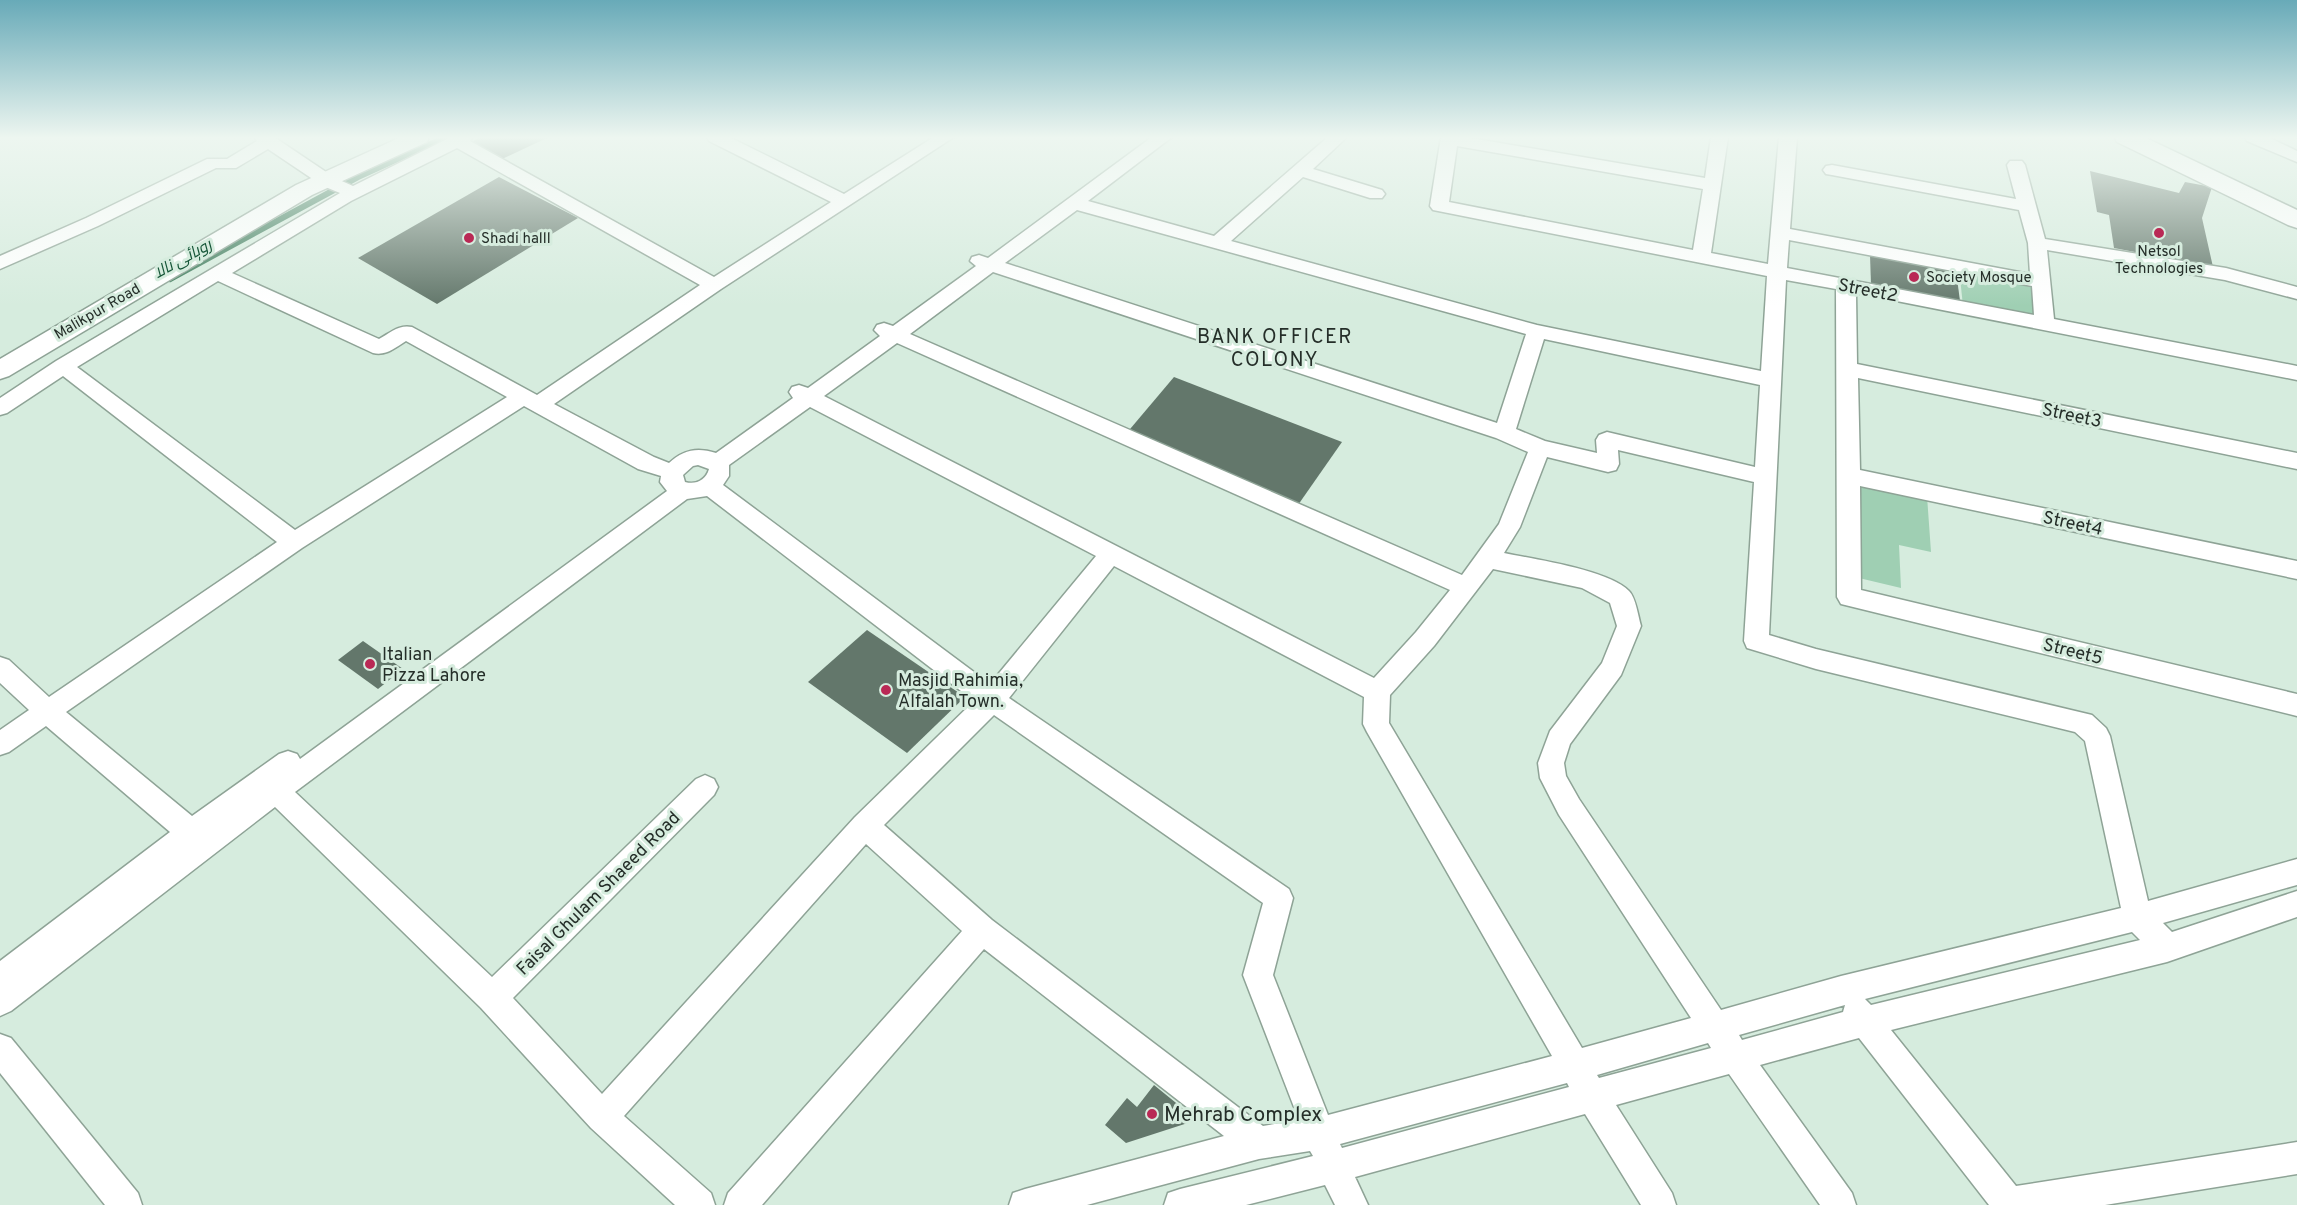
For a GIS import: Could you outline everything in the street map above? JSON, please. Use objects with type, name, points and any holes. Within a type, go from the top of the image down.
[{"type":"main road","points":[[2242,193],[2297,220]]},
{"type":"street","points":[[0,263],[153,193]]},
{"type":"street","name":"Malikpur Road","points":[[0,370],[304,193]]},
{"type":"street","points":[[0,408],[63,366],[348,193]]},
{"type":"street","points":[[555,193],[714,285]]},
{"type":"street","points":[[827,193],[845,202]]},
{"type":"street","points":[[0,744],[294,542],[531,400],[859,193]]},
{"type":"street","points":[[216,273],[380,348],[405,332],[646,463],[692,492],[712,469],[804,394],[890,333],[1076,193]]},
{"type":"street","points":[[984,263],[1086,193]]},
{"type":"street","points":[[1216,244],[1275,193]]},
{"type":"street","name":"Street2","points":[[1441,193],[1439,206],[2297,373]]},
{"type":"street","points":[[1701,257],[1711,193]]},
{"type":"street","points":[[1783,193],[1756,641],[1816,659],[2083,723],[2097,736],[2137,917],[2167,948]]},
{"type":"street","points":[[1957,193],[2026,206]]},
{"type":"street","points":[[2023,193],[2037,243],[2045,324]]},
{"type":"street","points":[[1074,202],[1216,244],[1537,332],[1771,380]]},
{"type":"street","points":[[1779,233],[2042,282]]},
{"type":"street","points":[[2037,243],[2226,274],[2297,293]]},
{"type":"street","points":[[984,263],[1503,433],[1540,448],[1608,464],[1607,440],[1765,477]]},
{"type":"street","points":[[1845,285],[1850,476]]},
{"type":"street","points":[[1503,433],[1537,332]]},
{"type":"street","points":[[890,333],[1465,587]]},
{"type":"street","points":[[63,366],[294,542]]},
{"type":"street","name":"Street3","points":[[1847,369],[2297,461]]},
{"type":"street","points":[[804,394],[1377,692]]},
{"type":"street","points":[[1540,448],[1509,527],[1488,559],[1425,639],[1377,692],[1376,724],[1574,1066],[1660,1205]]},
{"type":"street","points":[[0,1001],[269,786],[675,482],[687,459],[712,469],[992,700],[1279,898],[1258,975],[1333,1167],[1352,1205]]},
{"type":"street","name":"Street4","points":[[1850,476],[2297,570]]},
{"type":"street","name":"Street5","points":[[1850,476],[1849,597],[2297,705]]},
{"type":"street","points":[[602,1117],[865,826],[992,700],[1112,554]]},
{"type":"street","points":[[1488,559],[1588,580],[1620,597],[1629,626],[1612,668],[1559,739],[1551,763],[1553,778],[1569,807],[1714,1026],[1840,1205]]},
{"type":"street","points":[[0,667],[48,712],[191,832]]},
{"type":"street","points":[[0,979],[191,832],[269,786]]},
{"type":"street","points":[[269,786],[492,998],[602,1117],[699,1205]]},
{"type":"street","name":"Faisal Ghulam Shaeed Road","points":[[492,998],[705,787]]},
{"type":"street","points":[[865,826],[982,930],[1259,1143]]},
{"type":"street","points":[[1039,1203],[1259,1143],[1320,1132],[1574,1066],[1841,991],[2294,877]]},
{"type":"street","points":[[1180,1205],[1333,1167],[1735,1056],[2167,948],[2297,904]]},
{"type":"street","points":[[740,1205],[982,930]]},
{"type":"street","points":[[1841,991],[2010,1204],[2297,1158]]},
{"type":"street","points":[[0,1049],[126,1205]]},
{"type":"green space","points":[[1959,268],[2031,282],[2035,318],[1963,306]]},
{"type":"green space","points":[[1856,481],[1927,496],[1931,552],[1899,545],[1901,588],[1859,578]]},
{"type":"building","name":"Shadi halll","points":[[471,193],[530,193],[578,218],[437,304],[358,258]]},
{"type":"building","name":"Netsol Technologies","points":[[2094,193],[2210,193],[2202,218],[2213,267],[2114,248],[2109,215],[2097,212]]},
{"type":"building","name":"Society Mosque","points":[[1870,255],[1956,271],[1960,301],[1871,284]]},
{"type":"building","points":[[1174,377],[1342,442],[1298,505],[1125,435]]},
{"type":"building","name":"Masjid Rahimia, Alfalah Town.","points":[[867,630],[965,697],[907,753],[808,682]]},
{"type":"building","name":"Italian Pizza Lahore","points":[[363,641],[403,669],[378,689],[338,660]]},
{"type":"building","name":"Mehrab Complex","points":[[1154,1085],[1197,1120],[1126,1143],[1105,1125],[1127,1098],[1137,1107]]},
{"type":"waterway","name":"روہائی نالا","points":[[170,279],[328,193]]},
{"type":"place","name":"Netsol Technologies","points":[[2159,233]]},
{"type":"place","name":"Shadi halll","points":[[469,238]]},
{"type":"place","name":"Society Mosque","points":[[1914,277]]},
{"type":"place","name":"Italian Pizza Lahore","points":[[370,664]]},
{"type":"place","name":"Masjid Rahimia, Alfalah Town.","points":[[886,690]]},
{"type":"place","name":"Mehrab Complex","points":[[1152,1114]]},
{"type":"district","name":"BANK OFFICER COLONY","points":[[1275,348]]}]
